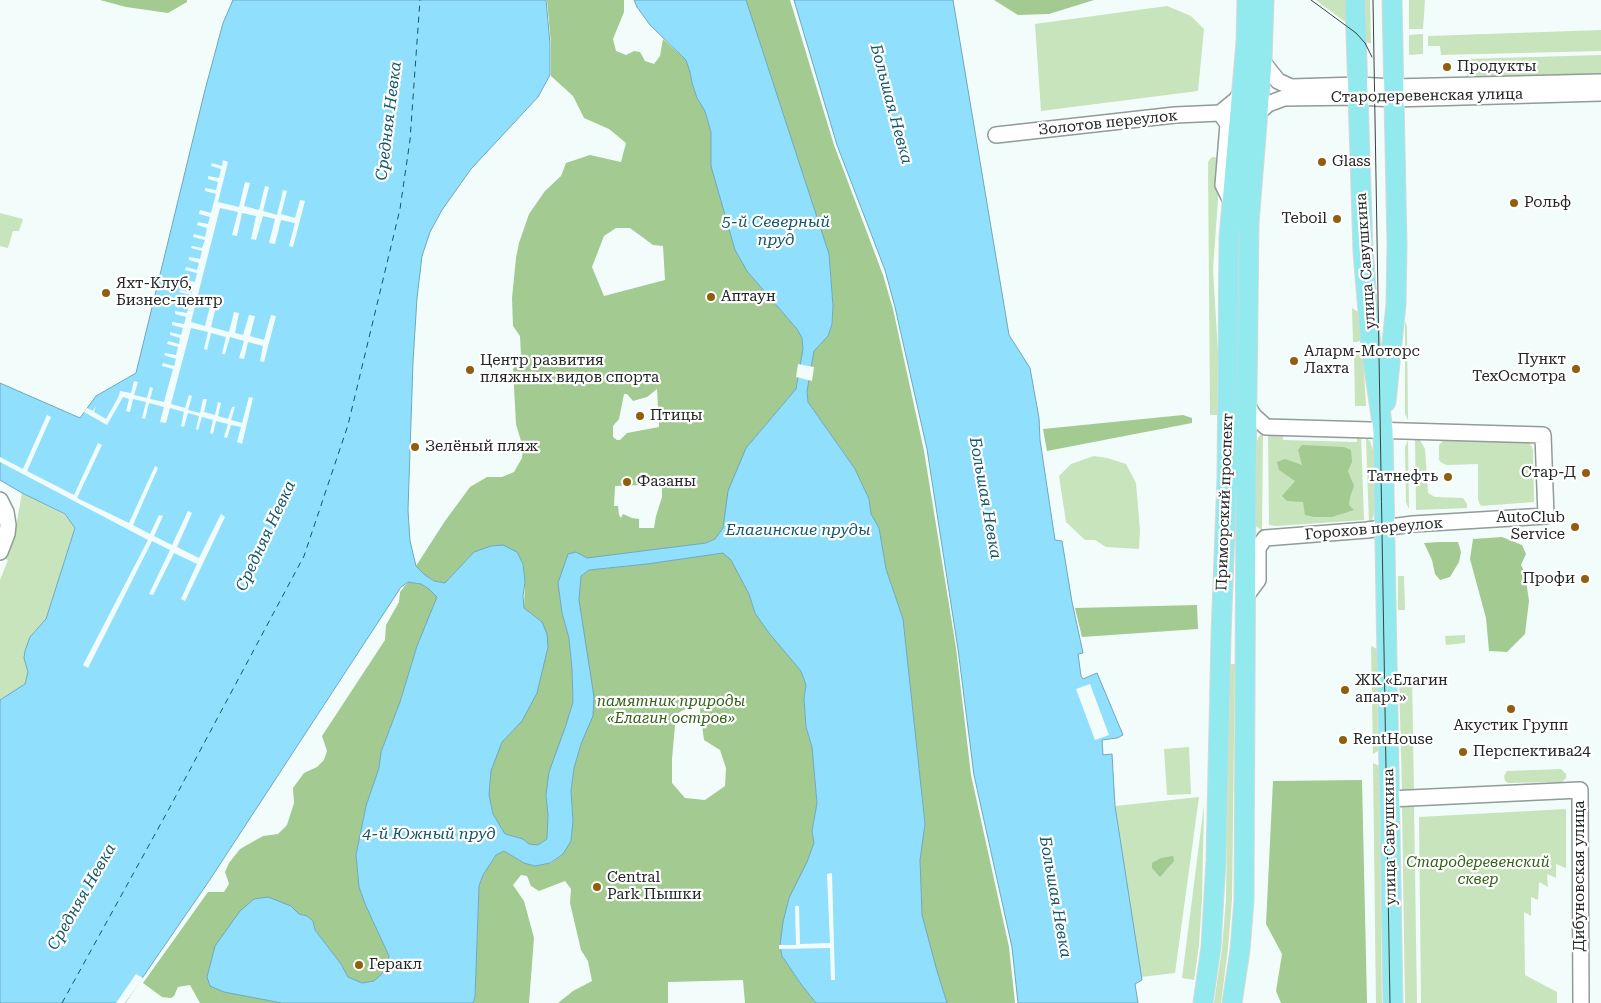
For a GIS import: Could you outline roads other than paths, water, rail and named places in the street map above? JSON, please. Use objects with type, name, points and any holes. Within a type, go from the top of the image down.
[{"type":"main road","name":"Приморский проспект","points":[[1204,1003],[1215,899],[1221,636],[1227,479],[1229,238],[1246,43],[1247,0]]},
{"type":"main road","name":"Приморский проспект","points":[[1232,1003],[1240,950],[1244,900],[1249,222],[1262,61],[1264,0]]},
{"type":"main road","name":"улица Савушкина","points":[[1355,0],[1365,277],[1371,347],[1383,430],[1393,1003]]},
{"type":"main road","name":"улица Савушкина","points":[[1383,430],[1396,304],[1397,244],[1392,0]]},
{"type":"street","name":"Стародеревенская улица","points":[[1262,61],[1278,81],[1291,87],[1394,93],[1601,93]]},
{"type":"street","name":"Стародеревенская улица","points":[[1394,93],[1601,82]]},
{"type":"street","name":"Стародеревенская улица","points":[[1258,113],[1268,104],[1284,98],[1358,91]]},
{"type":"street","points":[[1232,204],[1224,185],[1228,124],[1220,113],[1236,100],[1242,92]]},
{"type":"street","name":"Золотов переулок","points":[[996,135],[1175,115],[1220,113]]},
{"type":"street","points":[[1247,405],[1254,416],[1266,427],[1383,430]]},
{"type":"street","points":[[1246,452],[1254,438],[1266,427]]},
{"type":"street","name":"Горохов переулок","points":[[1246,596],[1258,580],[1258,548],[1265,538],[1414,524],[1546,516],[1543,435],[1383,430]]},
{"type":"street","points":[[0,500],[6,512],[8,525],[0,552]]},
{"type":"street","name":"Дибуновская улица","points":[[1389,799],[1580,790],[1581,1003]]},
{"type":"water","points":[[233,0],[546,0],[550,44],[550,75],[538,97],[471,169],[442,210],[430,232],[422,256],[413,362],[408,510],[410,541],[416,566],[434,581],[445,583],[474,552],[491,546],[503,545],[517,552],[523,564],[525,582],[524,608],[542,622],[547,634],[548,647],[537,693],[522,721],[502,742],[491,771],[489,795],[493,814],[505,834],[523,839],[529,844],[538,845],[547,839],[548,815],[546,795],[549,772],[573,702],[569,638],[562,613],[558,583],[568,554],[576,552],[587,558],[706,543],[715,539],[723,528],[728,491],[746,448],[796,389],[803,349],[802,338],[797,329],[747,271],[735,250],[711,166],[711,132],[705,111],[697,98],[686,60],[650,25],[634,0],[746,0],[829,254],[833,306],[832,324],[828,336],[814,351],[807,391],[808,402],[855,469],[869,499],[871,514],[879,528],[886,569],[903,619],[925,824],[920,860],[922,915],[947,1003],[816,1003],[782,956],[780,945],[789,898],[814,843],[812,831],[817,803],[812,747],[806,727],[804,699],[806,685],[801,671],[755,613],[749,594],[731,560],[723,553],[589,570],[581,576],[579,600],[594,697],[593,716],[581,744],[574,768],[571,791],[573,821],[571,841],[563,854],[550,863],[535,866],[524,863],[504,851],[496,855],[483,875],[479,886],[475,997],[473,1003],[282,1003],[224,992],[210,986],[207,977],[215,946],[240,911],[254,899],[268,897],[291,906],[299,914],[307,916],[313,921],[315,930],[341,964],[348,977],[362,983],[374,981],[386,970],[389,956],[359,887],[356,855],[366,806],[379,768],[381,752],[400,702],[417,646],[437,597],[421,584],[408,582],[401,587],[209,881],[125,1003],[0,1003],[0,700],[25,684],[28,672],[24,658],[25,651],[30,637],[46,619],[75,528],[65,514],[0,480],[0,383],[80,418],[96,396],[136,373],[205,90],[223,23]]},
{"type":"water","name":"Большая Невка","points":[[794,0],[953,0],[1009,335],[1030,368],[1039,418],[1040,440],[1055,540],[1062,541],[1083,653],[1078,654],[1081,676],[1083,679],[1097,673],[1123,735],[1117,738],[1102,740],[1103,755],[1112,754],[1115,806],[1142,980],[1135,984],[1138,1003],[1018,1003],[1012,947],[974,775],[958,649],[927,449],[885,270],[837,145]]},
{"type":"tram line","points":[[1311,0],[1356,33],[1365,43],[1372,57]]},
{"type":"tram line","points":[[1373,0],[1390,1003]]},
{"type":"place","name":"Продукты","points":[[1447,67]]},
{"type":"place","name":"Glass","points":[[1322,162]]},
{"type":"place","name":"Рольф","points":[[1514,203]]},
{"type":"place","name":"Teboil","points":[[1337,219]]},
{"type":"place","name":"Яхт-Клуб, Бизнес-центр","points":[[106,293]]},
{"type":"place","name":"Аптаун","points":[[711,297]]},
{"type":"place","name":"Аларм-Моторс Лахта","points":[[1294,361]]},
{"type":"place","name":"Пункт ТехОсмотра","points":[[1576,369]]},
{"type":"place","name":"Центр развития пляжных видов спорта","points":[[470,370]]},
{"type":"place","name":"Птицы","points":[[640,416]]},
{"type":"place","name":"Зелёный пляж","points":[[415,447]]},
{"type":"place","name":"Стар-Д","points":[[1586,473]]},
{"type":"place","name":"Татнефть","points":[[1448,477]]},
{"type":"place","name":"Фазаны","points":[[627,482]]},
{"type":"place","name":"AutoClub Service","points":[[1575,527]]},
{"type":"place","name":"Профи","points":[[1585,579]]},
{"type":"place","name":"ЖК «Елагин апарт»","points":[[1345,690]]},
{"type":"place","name":"Акустик Групп","points":[[1511,709]]},
{"type":"place","name":"RentHouse","points":[[1343,740]]},
{"type":"place","name":"Перспектива24","points":[[1463,752]]},
{"type":"place","name":"Central Park Пышки","points":[[597,887]]},
{"type":"place","name":"Геракл","points":[[359,965]]},
{"type":"water label","name":"Средняя Невка","points":[[389,121]]},
{"type":"water label","name":"5-й Северный пруд","points":[[776,231]]},
{"type":"water label","name":"Елагинские пруды","points":[[798,530]]},
{"type":"water label","name":"Средняя Невка","points":[[266,536]]},
{"type":"water label","name":"4-й Южный пруд","points":[[429,834]]},
{"type":"water label","name":"Средняя Невка","points":[[82,897]]},
{"type":"park label","name":"памятник природы «Елагин остров»","points":[[671,710]]},
{"type":"park label","name":"Стародеревенский сквер","points":[[1478,872]]}]
